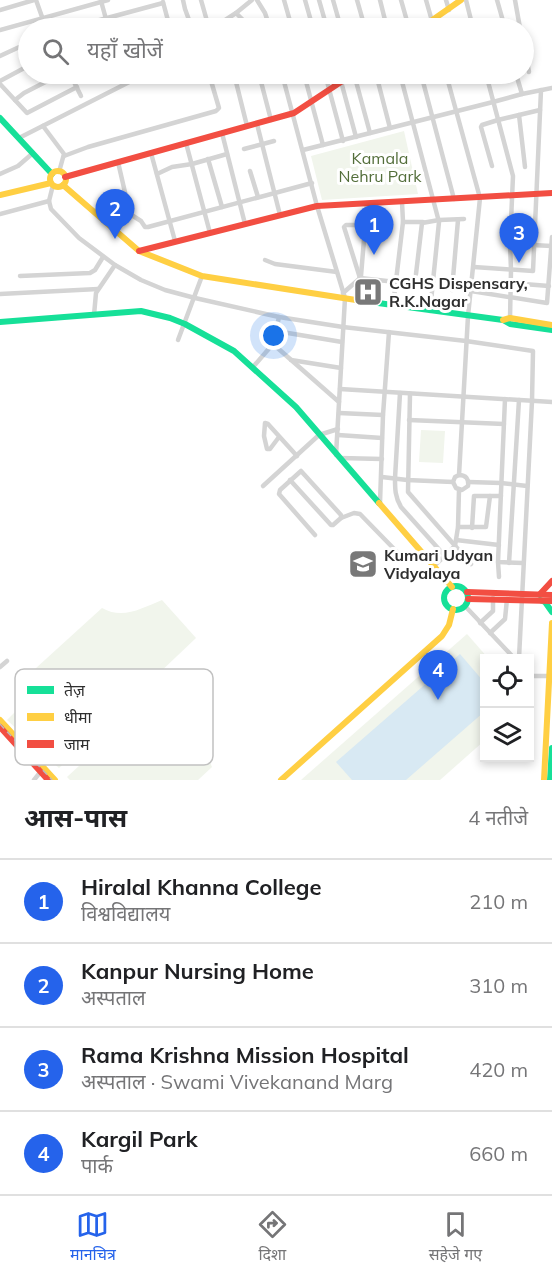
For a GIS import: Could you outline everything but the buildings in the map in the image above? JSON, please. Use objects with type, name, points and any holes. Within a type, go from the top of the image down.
[{"type":"main road","points":[[437,18],[464,0]]},
{"type":"main road","points":[[65,177],[294,113],[338,84]]},
{"type":"main road","points":[[0,118],[52,174]]},
{"type":"main road","points":[[52,174],[59,171],[65,177]]},
{"type":"main road","points":[[52,174],[50,178],[52,184]]},
{"type":"main road","points":[[63,185],[65,177]]},
{"type":"main road","points":[[0,195],[52,184],[60,187],[63,185]]},
{"type":"main road","points":[[63,185],[139,251],[202,276],[344,295],[393,306],[552,325]]},
{"type":"main road","points":[[139,251],[317,206],[552,194]]},
{"type":"main road","points":[[0,322],[141,311],[185,324],[234,351],[296,407],[452,587],[462,588],[467,596],[465,606],[459,609],[453,609],[447,604],[445,597],[452,587]]},
{"type":"main road","points":[[508,321],[552,330]]},
{"type":"main road","points":[[540,597],[552,580]]},
{"type":"main road","points":[[467,596],[540,597],[552,595]]},
{"type":"main road","points":[[493,596],[507,599],[523,597]]},
{"type":"main road","points":[[540,597],[552,601]]},
{"type":"main road","points":[[540,597],[552,612]]},
{"type":"main road","points":[[280,780],[442,636],[449,626],[453,609]]},
{"type":"main road","points":[[544,780],[552,623]]},
{"type":"main road","points":[[0,720],[15,737]]},
{"type":"main road","points":[[0,727],[3,736],[15,746]]},
{"type":"main road","points":[[550,780],[552,748]]},
{"type":"main road","points":[[37,765],[55,780]]},
{"type":"main road","points":[[39,765],[48,780]]},
{"type":"street","points":[[0,10],[35,0],[42,18]]},
{"type":"street","points":[[45,18],[108,0]]},
{"type":"street","points":[[183,0],[188,18]]},
{"type":"street","points":[[201,0],[207,18]]},
{"type":"street","points":[[228,18],[252,0]]},
{"type":"street","points":[[257,0],[267,18]]},
{"type":"street","points":[[284,0],[289,18]]},
{"type":"street","points":[[305,0],[310,18]]},
{"type":"street","points":[[319,0],[324,18]]},
{"type":"street","points":[[333,0],[338,18]]},
{"type":"street","points":[[357,0],[362,18]]},
{"type":"street","points":[[380,0],[384,18]]},
{"type":"street","points":[[401,0],[406,18]]},
{"type":"street","points":[[426,0],[431,18]]},
{"type":"street","points":[[447,0],[449,10]]},
{"type":"street","points":[[464,0],[470,18]]},
{"type":"street","points":[[498,0],[502,18]]},
{"type":"street","points":[[515,0],[518,18]]},
{"type":"street","points":[[101,1],[106,18]]},
{"type":"street","points":[[109,18],[162,1],[167,18]]},
{"type":"street","points":[[236,13],[241,18]]},
{"type":"street","points":[[0,30],[18,25]]},
{"type":"street","points":[[0,56],[18,48]]},
{"type":"street","points":[[18,72],[0,83],[25,112],[29,113],[77,87]]},
{"type":"street","points":[[15,100],[42,84]]},
{"type":"street","points":[[75,84],[81,96]]},
{"type":"street","points":[[19,138],[126,84]]},
{"type":"street","points":[[64,156],[88,147],[216,111],[219,108],[212,84]]},
{"type":"street","points":[[236,84],[247,126]]},
{"type":"street","points":[[262,84],[271,120]]},
{"type":"street","points":[[285,84],[317,206],[344,295],[338,456],[382,459]]},
{"type":"street","points":[[307,84],[323,146]]},
{"type":"street","points":[[328,84],[343,141]]},
{"type":"street","points":[[342,84],[356,137]]},
{"type":"street","points":[[356,84],[370,133]]},
{"type":"street","points":[[379,84],[390,128]]},
{"type":"street","points":[[402,84],[439,220],[429,311]]},
{"type":"street","points":[[424,84],[454,199]]},
{"type":"street","points":[[449,84],[480,198],[466,340],[459,475]]},
{"type":"street","points":[[488,84],[513,176],[508,321]]},
{"type":"street","points":[[519,84],[522,94]]},
{"type":"street","points":[[303,150],[552,88]]},
{"type":"street","points":[[474,267],[533,271],[541,90]]},
{"type":"street","points":[[492,166],[481,126],[483,123],[540,110]]},
{"type":"street","points":[[519,115],[525,167]]},
{"type":"street","points":[[257,124],[280,215]]},
{"type":"street","points":[[43,126],[63,150],[64,156],[59,171]]},
{"type":"street","points":[[222,133],[245,224]]},
{"type":"street","points":[[244,149],[274,141]]},
{"type":"street","points":[[186,143],[210,233]]},
{"type":"street","points":[[0,174],[18,166],[33,153]]},
{"type":"street","points":[[152,153],[175,241]]},
{"type":"street","points":[[157,174],[172,167],[227,154]]},
{"type":"street","points":[[208,159],[222,207]]},
{"type":"street","points":[[117,162],[130,214],[146,227],[312,183]]},
{"type":"street","points":[[250,171],[258,197]]},
{"type":"street","points":[[52,184],[49,201],[51,210],[79,238],[115,265],[165,290],[279,317],[343,327],[466,340],[533,351],[523,597],[517,654]]},
{"type":"street","points":[[0,214],[49,201]]},
{"type":"street","points":[[393,306],[403,222],[402,202]]},
{"type":"street","points":[[344,295],[360,278],[367,203]]},
{"type":"street","points":[[116,231],[130,214]]},
{"type":"street","points":[[403,222],[464,219]]},
{"type":"street","points":[[452,290],[458,220]]},
{"type":"street","points":[[416,274],[423,222]]},
{"type":"street","points":[[360,278],[344,227],[346,225],[366,225]]},
{"type":"street","points":[[471,291],[548,303],[552,237]]},
{"type":"street","points":[[510,244],[552,246]]},
{"type":"street","points":[[20,276],[90,273],[95,270],[103,257]]},
{"type":"street","points":[[265,260],[275,264],[337,272]]},
{"type":"street","points":[[94,315],[98,289],[115,265]]},
{"type":"street","points":[[178,340],[202,276]]},
{"type":"street","points":[[360,278],[396,282]]},
{"type":"street","points":[[511,283],[549,286]]},
{"type":"street","points":[[0,294],[98,289]]},
{"type":"street","points":[[253,368],[273,344],[279,317]]},
{"type":"street","points":[[276,331],[342,342]]},
{"type":"street","points":[[380,503],[389,332]]},
{"type":"street","points":[[273,344],[339,402]]},
{"type":"street","points":[[289,360],[341,368]]},
{"type":"street","points":[[340,389],[552,402]]},
{"type":"street","points":[[400,393],[396,496],[401,507],[445,556]]},
{"type":"street","points":[[410,394],[408,492],[471,564]]},
{"type":"street","points":[[499,577],[505,399]]},
{"type":"street","points":[[509,562],[519,400]]},
{"type":"street","points":[[339,412],[383,416]]},
{"type":"street","points":[[409,420],[504,424]]},
{"type":"street","points":[[279,436],[269,450],[267,449],[264,436],[265,423],[268,424],[279,436],[297,456]]},
{"type":"street","points":[[263,486],[319,435],[338,429]]},
{"type":"street","points":[[338,435],[382,438]]},
{"type":"street","points":[[291,461],[341,518]]},
{"type":"street","points":[[301,471],[279,491],[279,494],[315,536]]},
{"type":"street","points":[[453,482],[459,475],[464,475],[469,482]]},
{"type":"street","points":[[382,477],[453,482]]},
{"type":"street","points":[[290,480],[329,524],[333,525],[341,518],[354,513],[360,514],[399,554]]},
{"type":"street","points":[[435,566],[455,543],[459,490],[453,482]]},
{"type":"street","points":[[469,482],[527,486]]},
{"type":"street","points":[[459,490],[466,488],[469,482]]},
{"type":"street","points":[[472,528],[474,496],[501,496]]},
{"type":"street","points":[[458,527],[487,527],[490,496]]},
{"type":"street","points":[[455,543],[499,545]]},
{"type":"street","points":[[498,562],[523,563]]},
{"type":"street","points":[[480,622],[493,611],[493,596]]},
{"type":"street","points":[[490,633],[505,619],[507,599]]},
{"type":"street","points":[[465,606],[513,654]]},
{"type":"street","points":[[0,667],[7,661]]},
{"type":"street","points":[[534,676],[550,676]]},
{"type":"street","points":[[34,780],[43,770]]},
{"type":"green space","name":"Kamala Nehru Park","points":[[404,131],[418,194],[322,200],[311,156]]},
{"type":"green space","points":[[421,430],[445,431],[443,463],[419,462]]},
{"type":"green space","points":[[162,600],[196,638],[163,669],[35,669],[102,608],[117,613],[140,609]]},
{"type":"green space","points":[[467,634],[484,654],[480,654],[480,745],[440,780],[301,780]]},
{"type":"green space","points":[[15,712],[15,727],[7,720]]},
{"type":"green space","points":[[80,765],[211,765],[212,767],[198,780],[70,780],[67,777]]},
{"type":"shaded area","points":[[460,654],[480,677],[480,715],[406,780],[352,780],[336,762]]},
{"type":"railway","points":[[0,724],[15,740]]},
{"type":"railway","points":[[38,765],[52,780]]},
{"type":"traffic: fast","points":[[0,118],[52,174]]},
{"type":"traffic: fast","points":[[356,300],[503,320],[510,324],[552,330]]},
{"type":"traffic: fast","points":[[0,322],[141,311],[185,324],[234,351],[296,407],[379,503]]},
{"type":"traffic: fast","points":[[456,586],[464,590],[468,598],[464,606],[456,610],[448,606],[444,598],[448,590],[456,586]]},
{"type":"traffic: fast","points":[[540,600],[545,602],[552,612]]},
{"type":"traffic: fast","points":[[550,780],[552,748]]},
{"type":"traffic: slow","points":[[435,18],[461,0]]},
{"type":"traffic: slow","points":[[58,171],[66,179],[58,187],[50,179],[58,171]]},
{"type":"traffic: slow","points":[[0,195],[51,183]]},
{"type":"traffic: slow","points":[[63,185],[139,251],[202,276],[356,300]]},
{"type":"traffic: slow","points":[[503,320],[510,318],[552,325]]},
{"type":"traffic: slow","points":[[379,503],[452,587]]},
{"type":"traffic: slow","points":[[281,780],[442,636],[449,625],[453,609]]},
{"type":"traffic: slow","points":[[544,780],[552,623]]},
{"type":"traffic: slow","points":[[0,720],[15,736]]},
{"type":"traffic: slow","points":[[41,765],[55,780]]},
{"type":"traffic: jam","points":[[65,177],[294,113],[338,84]]},
{"type":"traffic: jam","points":[[139,251],[317,206],[552,193]]},
{"type":"traffic: jam","points":[[540,594],[552,581]]},
{"type":"traffic: jam","points":[[467,592],[552,595]]},
{"type":"traffic: jam","points":[[468,599],[552,601]]},
{"type":"traffic: jam","points":[[0,727],[15,744]]},
{"type":"traffic: jam","points":[[34,765],[48,780]]},
{"type":"place","name":"Kanpur Nursing Home","points":[[115,239]]},
{"type":"place","name":"Hiralal Khanna College","points":[[374,255]]},
{"type":"place","name":"Rama Krishna Mission Hospital","points":[[519,263]]},
{"type":"place","name":"CGHS Dispensary, R.K.Nagar","points":[[368,292]]},
{"type":"place","name":"Kumari Udyan Vidyalaya","points":[[363,564]]},
{"type":"place","name":"Kargil Park","points":[[438,700]]}]
